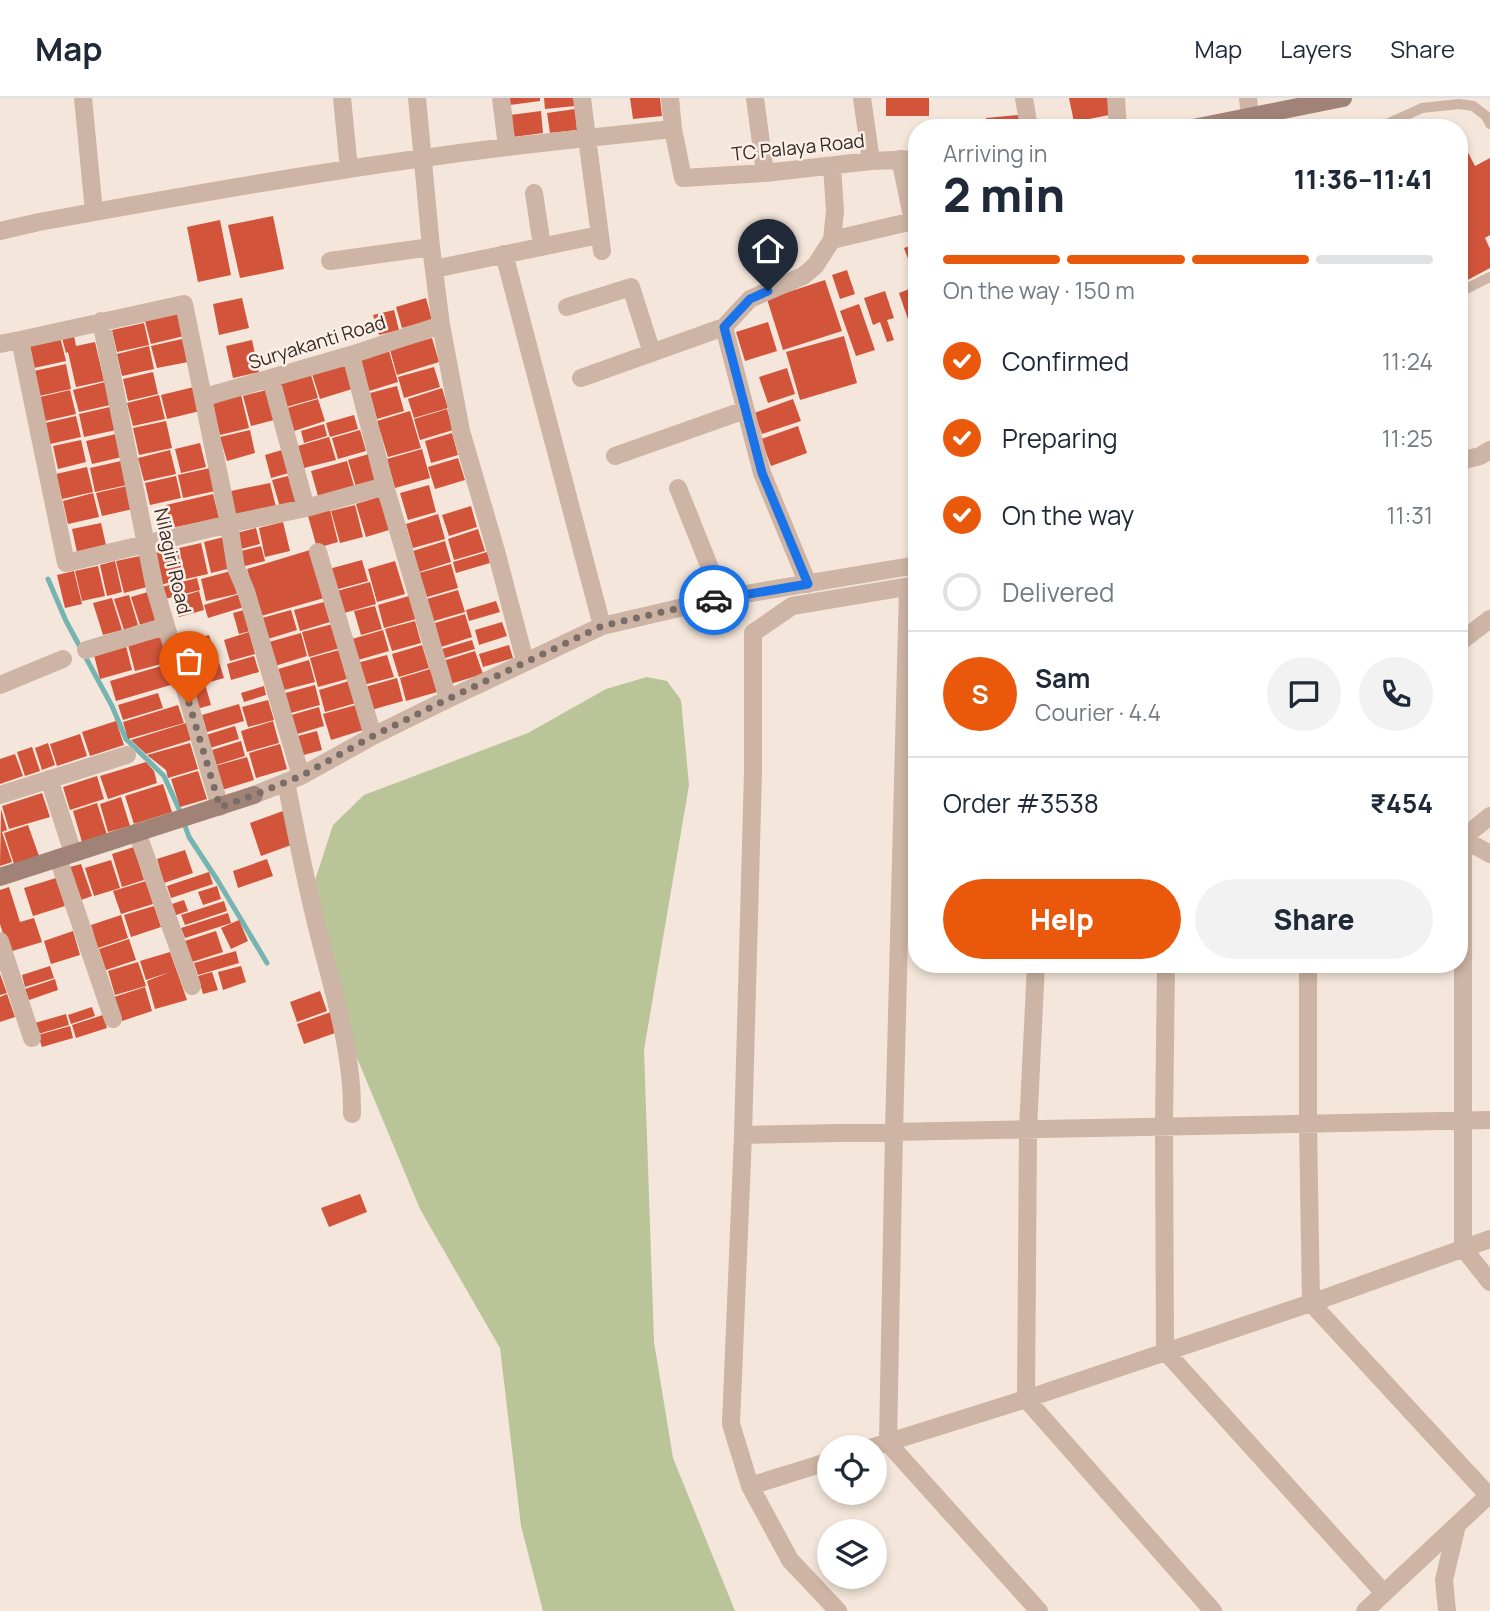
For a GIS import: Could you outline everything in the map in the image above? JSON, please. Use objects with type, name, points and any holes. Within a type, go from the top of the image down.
[{"type":"street","points":[[83,98],[94,212]]},
{"type":"street","points":[[342,98],[349,169]]},
{"type":"street","points":[[417,98],[441,325],[461,431],[525,662]]},
{"type":"street","points":[[501,98],[507,147]]},
{"type":"street","points":[[434,269],[542,246],[601,243],[582,98]]},
{"type":"street","points":[[0,231],[94,212],[349,169],[507,147],[674,130],[670,98]]},
{"type":"street","points":[[755,98],[765,173]]},
{"type":"street","points":[[862,98],[872,161]]},
{"type":"street","points":[[1024,98],[1028,119]]},
{"type":"street","points":[[1116,98],[1117,119]]},
{"type":"street","points":[[1248,98],[1250,117]]},
{"type":"street","points":[[1244,119],[1321,100],[1343,98]]},
{"type":"street","name":"TC Palaya Road","points":[[674,130],[683,178],[908,159]]},
{"type":"street","points":[[581,378],[724,327],[750,299],[803,276],[815,266],[832,240],[835,211],[832,166]]},
{"type":"street","points":[[534,193],[542,246]]},
{"type":"street","points":[[832,240],[908,228]]},
{"type":"street","points":[[330,261],[431,247]]},
{"type":"street","points":[[504,254],[602,626]]},
{"type":"street","points":[[567,307],[631,287],[652,353]]},
{"type":"street","points":[[0,344],[184,304],[205,397],[236,568],[246,591],[293,779],[318,931],[343,1026],[352,1089],[352,1114]]},
{"type":"street","name":"Nilagiri Road","points":[[101,321],[156,589],[220,807]]},
{"type":"street","name":"Suryakanti Road","points":[[205,397],[351,355],[441,325]]},
{"type":"street","points":[[724,327],[762,473],[808,584]]},
{"type":"street","points":[[20,340],[66,563],[306,508],[385,485]]},
{"type":"street","points":[[351,355],[385,485],[448,699]]},
{"type":"street","points":[[271,379],[306,508]]},
{"type":"street","points":[[615,456],[745,410]]},
{"type":"street","points":[[1468,458],[1485,453]]},
{"type":"street","points":[[1468,465],[1485,453]]},
{"type":"street","points":[[678,488],[722,598]]},
{"type":"street","points":[[318,552],[373,736]]},
{"type":"street","points":[[0,877],[220,807],[293,779],[373,736],[602,626],[722,598],[908,567]]},
{"type":"street","points":[[838,1611],[790,1560],[750,1486],[731,1424],[743,1135],[753,772],[753,633],[792,606],[908,587]]},
{"type":"street","points":[[1468,636],[1490,620]]},
{"type":"street","points":[[86,650],[166,626]]},
{"type":"street","points":[[0,684],[63,659]]},
{"type":"street","points":[[880,1435],[908,730]]},
{"type":"street","points":[[0,794],[127,755]]},
{"type":"street","points":[[49,779],[66,856],[113,1019]]},
{"type":"street","points":[[1468,833],[1490,816]]},
{"type":"street","points":[[137,832],[192,986]]},
{"type":"street","points":[[1468,842],[1490,854]]},
{"type":"street","points":[[2,953],[32,1038]]},
{"type":"street","points":[[1036,973],[1028,1129],[1026,1399],[1213,1611]]},
{"type":"street","points":[[1166,973],[1165,1351],[1384,1593]]},
{"type":"street","points":[[1308,973],[1311,1303],[1489,1495],[1365,1611]]},
{"type":"street","points":[[1461,973],[1463,1248],[1490,1282]]},
{"type":"street","points":[[743,1135],[1490,1120]]},
{"type":"street","points":[[887,1443],[1311,1303],[1490,1239]]},
{"type":"street","points":[[887,1452],[1039,1611]]},
{"type":"street","points":[[750,1486],[817,1465]]},
{"type":"street","points":[[1447,1611],[1444,1580],[1457,1525]]},
{"type":"lane","points":[[1398,119],[1422,108],[1459,104],[1473,106],[1490,124]]},
{"type":"lane","points":[[1468,288],[1490,277]]},
{"type":"green space","points":[[647,677],[667,681],[681,700],[689,785],[644,1050],[654,1342],[673,1458],[735,1611],[543,1611],[521,1526],[500,1348],[420,1209],[352,1046],[308,902],[333,825],[364,795],[528,733],[606,689]]},
{"type":"building","points":[[509,98],[540,98],[540,101],[510,105]]},
{"type":"building","points":[[544,98],[574,98],[575,106],[545,109]]},
{"type":"building","points":[[630,98],[660,98],[662,116],[633,119]]},
{"type":"building","points":[[886,98],[929,98],[929,116],[886,116]]},
{"type":"building","points":[[1069,98],[1110,98],[1114,114],[1073,119]]},
{"type":"building","points":[[575,109],[577,130],[550,133],[547,113]]},
{"type":"building","points":[[541,111],[543,133],[513,137],[510,115]]},
{"type":"building","points":[[1019,115],[1019,119],[986,119]]},
{"type":"building","points":[[1468,152],[1475,166],[1490,158],[1490,235],[1485,238],[1490,249],[1490,268],[1468,280]]},
{"type":"building","points":[[273,216],[284,269],[240,278],[228,225]]},
{"type":"building","points":[[220,220],[231,275],[198,282],[187,227]]},
{"type":"building","points":[[847,270],[855,294],[840,299],[832,275]]},
{"type":"building","points":[[825,280],[842,331],[783,350],[767,299]]},
{"type":"building","points":[[908,290],[908,319],[899,293]]},
{"type":"building","points":[[885,291],[894,318],[887,320],[894,340],[887,342],[880,322],[873,325],[864,298]]},
{"type":"building","points":[[242,298],[249,328],[219,335],[213,304]]},
{"type":"building","points":[[426,298],[432,320],[402,328],[396,307]]},
{"type":"building","points":[[859,304],[875,350],[856,356],[840,311]]},
{"type":"building","points":[[394,310],[399,330],[379,335],[373,315]]},
{"type":"building","points":[[178,313],[184,336],[151,344],[145,321]]},
{"type":"building","points":[[768,322],[777,351],[745,361],[736,332]]},
{"type":"building","points":[[144,323],[149,345],[117,352],[112,330]]},
{"type":"building","points":[[74,336],[76,346],[95,342],[104,381],[76,387],[62,338]]},
{"type":"building","points":[[844,336],[857,383],[800,400],[786,352]]},
{"type":"building","points":[[60,337],[66,361],[34,368],[28,345]]},
{"type":"building","points":[[432,338],[439,362],[397,375],[390,350]]},
{"type":"building","points":[[182,339],[188,362],[157,368],[151,346]]},
{"type":"building","points":[[252,340],[259,372],[233,378],[226,346]]},
{"type":"building","points":[[149,346],[154,369],[122,376],[117,354]]},
{"type":"building","points":[[389,351],[398,382],[369,391],[360,360]]},
{"type":"building","points":[[66,364],[71,389],[39,396],[34,371]]},
{"type":"building","points":[[345,364],[352,389],[320,399],[312,374]]},
{"type":"building","points":[[434,367],[440,387],[404,398],[398,377]]},
{"type":"building","points":[[787,368],[795,394],[768,403],[759,377]]},
{"type":"building","points":[[153,372],[158,394],[128,401],[123,379]]},
{"type":"building","points":[[311,375],[318,398],[286,407],[279,384]]},
{"type":"building","points":[[105,382],[110,405],[79,412],[73,390]]},
{"type":"building","points":[[397,386],[404,411],[377,419],[370,393]]},
{"type":"building","points":[[194,387],[200,411],[167,419],[161,395]]},
{"type":"building","points":[[442,388],[448,408],[414,418],[408,399]]},
{"type":"building","points":[[70,390],[76,414],[45,421],[40,397]]},
{"type":"building","points":[[266,390],[274,420],[251,426],[243,396]]},
{"type":"building","points":[[159,395],[165,419],[133,426],[127,403]]},
{"type":"building","points":[[241,395],[249,428],[220,435],[212,403]]},
{"type":"building","points":[[318,399],[325,421],[294,431],[287,408]]},
{"type":"building","points":[[793,399],[801,421],[762,434],[754,413]]},
{"type":"building","points":[[110,407],[116,430],[84,437],[79,414]]},
{"type":"building","points":[[447,409],[453,430],[420,440],[414,419]]},
{"type":"building","points":[[410,411],[421,448],[388,457],[377,421]]},
{"type":"building","points":[[354,415],[358,429],[330,437],[326,423]]},
{"type":"building","points":[[76,416],[81,437],[50,444],[45,423]]},
{"type":"building","points":[[166,421],[172,448],[139,455],[133,428]]},
{"type":"building","points":[[324,424],[327,436],[304,443],[301,431]]},
{"type":"building","points":[[798,426],[807,453],[771,466],[761,439]]},
{"type":"building","points":[[250,430],[255,453],[227,461],[220,437]]},
{"type":"building","points":[[360,430],[366,451],[338,459],[332,438]]},
{"type":"building","points":[[452,433],[458,455],[431,463],[425,441]]},
{"type":"building","points":[[116,434],[122,457],[92,464],[86,441]]},
{"type":"building","points":[[329,437],[336,460],[304,468],[298,446]]},
{"type":"building","points":[[81,440],[86,462],[58,469],[53,446]]},
{"type":"building","points":[[200,443],[206,467],[181,473],[175,449]]},
{"type":"building","points":[[422,449],[430,478],[395,488],[387,459]]},
{"type":"building","points":[[170,450],[176,474],[144,481],[138,458]]},
{"type":"building","points":[[282,450],[289,473],[271,478],[265,455]]},
{"type":"building","points":[[369,454],[377,481],[356,487],[348,460]]},
{"type":"building","points":[[458,458],[465,480],[435,489],[428,467]]},
{"type":"building","points":[[121,461],[127,485],[95,492],[90,468]]},
{"type":"building","points":[[347,461],[354,486],[318,496],[311,471]]},
{"type":"building","points":[[87,467],[93,492],[62,499],[56,474]]},
{"type":"building","points":[[210,468],[215,491],[183,498],[178,475]]},
{"type":"building","points":[[176,476],[181,498],[150,505],[145,483]]},
{"type":"building","points":[[288,476],[296,503],[280,507],[272,480]]},
{"type":"building","points":[[270,483],[276,507],[236,516],[231,491]]},
{"type":"building","points":[[429,485],[436,512],[408,520],[400,493]]},
{"type":"building","points":[[127,486],[133,509],[102,516],[96,493]]},
{"type":"building","points":[[93,493],[99,517],[68,524],[63,501]]},
{"type":"building","points":[[213,494],[219,518],[171,528],[166,505]]},
{"type":"building","points":[[379,497],[389,530],[366,537],[356,504]]},
{"type":"building","points":[[355,505],[363,537],[340,543],[331,511]]},
{"type":"building","points":[[471,506],[477,527],[449,536],[442,515]]},
{"type":"building","points":[[330,510],[338,542],[317,548],[308,516]]},
{"type":"building","points":[[438,514],[445,539],[413,548],[406,524]]},
{"type":"building","points":[[283,522],[290,551],[265,557],[259,528]]},
{"type":"building","points":[[101,523],[106,545],[77,552],[72,529]]},
{"type":"building","points":[[256,528],[260,544],[237,550],[233,534]]},
{"type":"building","points":[[478,529],[485,551],[454,560],[448,539]]},
{"type":"building","points":[[224,537],[231,568],[211,573],[204,542]]},
{"type":"building","points":[[445,541],[451,562],[419,572],[413,551]]},
{"type":"building","points":[[201,543],[208,574],[186,579],[179,548]]},
{"type":"building","points":[[261,546],[265,561],[241,567],[237,552]]},
{"type":"building","points":[[177,548],[184,579],[160,585],[153,553]]},
{"type":"building","points":[[310,550],[324,598],[261,616],[247,569]]},
{"type":"building","points":[[487,552],[490,563],[456,573],[453,562]]},
{"type":"building","points":[[140,556],[147,587],[124,593],[116,561]]},
{"type":"building","points":[[362,560],[368,581],[335,590],[329,569]]},
{"type":"building","points":[[115,561],[122,592],[107,596],[100,565]]},
{"type":"building","points":[[395,561],[405,594],[377,602],[368,569]]},
{"type":"building","points":[[451,564],[458,588],[427,597],[419,573]]},
{"type":"building","points":[[98,566],[105,596],[82,601],[75,571]]},
{"type":"building","points":[[74,571],[82,604],[65,608],[57,575]]},
{"type":"building","points":[[231,571],[237,594],[206,601],[201,579]]},
{"type":"building","points":[[197,578],[200,590],[165,599],[162,587]]},
{"type":"building","points":[[370,582],[376,604],[344,613],[337,591]]},
{"type":"building","points":[[458,590],[465,612],[434,621],[427,599]]},
{"type":"building","points":[[199,591],[204,610],[179,617],[173,599]]},
{"type":"building","points":[[148,592],[156,620],[140,625],[131,597]]},
{"type":"building","points":[[240,594],[244,607],[208,618],[204,605]]},
{"type":"building","points":[[129,595],[138,625],[124,630],[114,599]]},
{"type":"building","points":[[409,596],[416,619],[384,628],[378,605]]},
{"type":"building","points":[[112,598],[122,630],[103,635],[93,603]]},
{"type":"building","points":[[496,601],[500,612],[469,621],[466,610]]},
{"type":"building","points":[[324,602],[330,622],[300,631],[294,610]]},
{"type":"building","points":[[375,606],[382,629],[361,635],[354,611]]},
{"type":"building","points":[[244,610],[250,631],[239,634],[233,613]]},
{"type":"building","points":[[291,610],[297,630],[268,639],[262,618]]},
{"type":"building","points":[[465,614],[472,637],[441,647],[435,623]]},
{"type":"building","points":[[415,621],[421,643],[392,651],[385,629]]},
{"type":"building","points":[[502,622],[507,636],[479,645],[475,630]]},
{"type":"building","points":[[333,624],[340,648],[309,657],[302,632]]},
{"type":"building","points":[[383,630],[389,651],[358,660],[352,639]]},
{"type":"building","points":[[249,632],[255,654],[230,661],[224,640]]},
{"type":"building","points":[[301,633],[307,656],[275,666],[269,642]]},
{"type":"building","points":[[209,635],[216,657],[186,666],[179,644]]},
{"type":"building","points":[[162,636],[169,662],[135,671],[128,645]]},
{"type":"building","points":[[472,640],[475,649],[445,658],[442,649]]},
{"type":"building","points":[[422,645],[429,668],[399,677],[392,654]]},
{"type":"building","points":[[509,645],[513,658],[483,667],[479,654]]},
{"type":"building","points":[[126,646],[132,670],[100,679],[94,655]]},
{"type":"building","points":[[339,650],[347,679],[318,687],[310,658]]},
{"type":"building","points":[[475,651],[483,674],[450,684],[443,661]]},
{"type":"building","points":[[387,655],[394,677],[363,685],[357,663]]},
{"type":"building","points":[[254,656],[259,672],[231,680],[227,664]]},
{"type":"building","points":[[218,659],[224,678],[192,687],[186,668]]},
{"type":"building","points":[[309,660],[315,682],[284,690],[278,669]]},
{"type":"building","points":[[168,664],[174,684],[116,701],[110,681]]},
{"type":"building","points":[[430,669],[437,692],[406,701],[400,678]]},
{"type":"building","points":[[397,678],[403,701],[371,710],[365,687]]},
{"type":"building","points":[[349,681],[356,703],[325,712],[319,690]]},
{"type":"building","points":[[205,684],[211,705],[197,709],[191,688]]},
{"type":"building","points":[[315,685],[320,705],[287,714],[282,694]]},
{"type":"building","points":[[264,686],[266,695],[244,702],[241,693]]},
{"type":"building","points":[[158,693],[163,708],[123,720],[118,705]]},
{"type":"building","points":[[268,700],[274,720],[248,727],[242,707]]},
{"type":"building","points":[[239,704],[244,721],[207,732],[202,715]]},
{"type":"building","points":[[178,705],[184,723],[128,739],[123,722]]},
{"type":"building","points":[[356,705],[363,730],[331,740],[323,714]]},
{"type":"building","points":[[319,707],[324,726],[294,735],[288,716]]},
{"type":"building","points":[[116,721],[124,745],[90,756],[82,732]]},
{"type":"building","points":[[273,721],[279,743],[247,752],[241,731]]},
{"type":"building","points":[[186,723],[191,740],[146,754],[131,740]]},
{"type":"building","points":[[235,726],[239,739],[210,748],[206,735]]},
{"type":"building","points":[[317,731],[322,750],[300,756],[294,737]]},
{"type":"building","points":[[80,734],[87,756],[57,766],[50,744]]},
{"type":"building","points":[[241,741],[245,756],[216,765],[212,750]]},
{"type":"building","points":[[48,743],[55,765],[42,770],[35,748]]},
{"type":"building","points":[[190,743],[198,769],[168,778],[166,770],[147,755]]},
{"type":"building","points":[[280,744],[287,769],[256,778],[249,753]]},
{"type":"building","points":[[32,747],[40,771],[25,776],[17,752]]},
{"type":"building","points":[[15,754],[23,776],[0,784],[0,759]]},
{"type":"building","points":[[247,757],[254,780],[222,790],[215,766]]},
{"type":"building","points":[[146,762],[154,771],[157,783],[108,799],[100,776]]},
{"type":"building","points":[[198,771],[207,799],[180,807],[171,779]]},
{"type":"building","points":[[97,776],[104,799],[70,810],[63,787]]},
{"type":"building","points":[[163,784],[172,812],[134,824],[125,796]]},
{"type":"building","points":[[42,793],[50,817],[9,829],[2,806]]},
{"type":"building","points":[[121,797],[130,826],[108,832],[100,804]]},
{"type":"building","points":[[97,803],[107,835],[82,842],[73,811]]},
{"type":"building","points":[[1,809],[7,830],[2,832],[12,862],[0,866]]},
{"type":"building","points":[[283,811],[294,844],[261,856],[250,823]]},
{"type":"building","points":[[28,825],[39,856],[14,864],[4,833]]},
{"type":"building","points":[[134,847],[144,880],[122,887],[112,854]]},
{"type":"building","points":[[185,850],[193,873],[164,883],[157,859]]},
{"type":"building","points":[[267,859],[273,876],[238,888],[233,871]]},
{"type":"building","points":[[111,860],[120,888],[94,896],[85,868]]},
{"type":"building","points":[[81,864],[92,896],[81,900],[70,867]]},
{"type":"building","points":[[209,872],[213,884],[171,898],[167,886]]},
{"type":"building","points":[[56,878],[65,906],[33,916],[24,888]]},
{"type":"building","points":[[146,881],[153,904],[121,914],[113,891]]},
{"type":"building","points":[[217,886],[221,899],[203,905],[198,892]]},
{"type":"building","points":[[9,887],[20,922],[34,918],[42,942],[9,952],[0,924],[0,890]]},
{"type":"building","points":[[184,900],[188,911],[176,915],[172,904]]},
{"type":"building","points":[[224,901],[227,911],[185,925],[181,915]]},
{"type":"building","points":[[154,906],[161,927],[131,937],[124,915]]},
{"type":"building","points":[[228,913],[231,923],[185,938],[181,928]]},
{"type":"building","points":[[121,915],[128,938],[98,948],[91,925]]},
{"type":"building","points":[[239,920],[248,941],[231,949],[221,928]]},
{"type":"building","points":[[73,931],[80,955],[51,964],[44,941]]},
{"type":"building","points":[[216,931],[223,952],[192,962],[185,941]]},
{"type":"building","points":[[129,939],[136,960],[106,970],[99,949]]},
{"type":"building","points":[[236,951],[239,963],[198,975],[194,963]]},
{"type":"building","points":[[170,952],[187,1000],[155,1009],[147,981],[170,972],[146,980],[140,961]]},
{"type":"building","points":[[138,962],[146,986],[115,995],[108,971]]},
{"type":"building","points":[[50,966],[54,978],[25,987],[22,975]]},
{"type":"building","points":[[241,966],[246,982],[223,990],[218,972]]},
{"type":"building","points":[[212,972],[218,990],[203,994],[198,976]]},
{"type":"building","points":[[0,974],[7,993],[0,995]]},
{"type":"building","points":[[55,979],[58,990],[29,1000],[25,989]]},
{"type":"building","points":[[145,987],[152,1011],[122,1021],[114,997]]},
{"type":"building","points":[[320,991],[327,1011],[297,1022],[290,1002]]},
{"type":"building","points":[[7,994],[15,1017],[0,1022],[0,997]]},
{"type":"building","points":[[92,1007],[95,1016],[71,1024],[68,1015]]},
{"type":"building","points":[[331,1012],[338,1032],[304,1044],[297,1024]]},
{"type":"building","points":[[66,1014],[69,1025],[38,1034],[35,1023]]},
{"type":"building","points":[[103,1015],[107,1028],[76,1038],[72,1025]]},
{"type":"building","points":[[70,1026],[73,1038],[42,1047],[38,1035]]},
{"type":"building","points":[[360,1194],[367,1212],[329,1227],[321,1208]]},
{"type":"waterway","points":[[48,579],[66,621],[112,706],[126,739],[164,776],[189,837],[267,963]]},
{"type":"way so far","points":[[189,703],[220,807],[301,776],[373,736],[602,626],[714,600]]},
{"type":"route","points":[[714,600],[808,584],[762,473],[724,327],[750,299],[768,291]]}]
